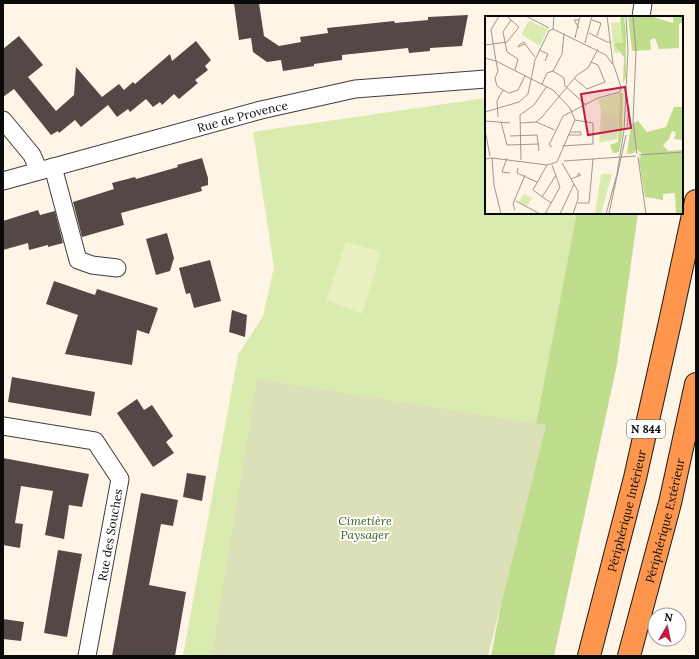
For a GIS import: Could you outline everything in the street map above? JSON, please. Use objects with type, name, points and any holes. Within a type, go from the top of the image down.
[{"type":"highway","name":"Périphérique Intérieur","points":[[589,656],[635,478],[696,201]]},
{"type":"highway","name":"Périphérique Extérieur","points":[[629,656],[670,503],[696,384]]},
{"type":"street","points":[[641,16],[643,3]]},
{"type":"street","name":"Rue de Provence","points":[[3,181],[261,110],[355,89],[485,78]]},
{"type":"street","points":[[3,120],[32,155],[46,169],[78,260],[92,265],[117,268]]},
{"type":"street","name":"Rue des Souches","points":[[3,426],[95,441],[120,479],[87,656]]},
{"type":"green space","points":[[485,98],[485,214],[592,214],[487,656],[183,656],[238,355],[263,316],[274,267],[253,132]]},
{"type":"green space","points":[[577,214],[638,214],[617,364],[554,656],[491,656]]},
{"type":"green space","points":[[346,242],[381,252],[362,314],[326,300]]},
{"type":"green space","name":"Cimetière Paysager","points":[[257,379],[546,425],[488,656],[212,656]]},
{"type":"building","points":[[234,3],[259,3],[264,36],[279,46],[301,42],[300,37],[328,33],[327,28],[394,21],[395,23],[428,20],[428,17],[468,15],[462,46],[430,48],[430,51],[409,53],[408,48],[342,55],[342,60],[283,71],[281,60],[267,62],[253,52],[251,38],[239,40]]},
{"type":"building","points":[[19,36],[43,65],[28,77],[56,111],[74,95],[76,67],[102,97],[119,84],[124,90],[133,82],[135,84],[170,54],[172,61],[196,41],[211,60],[205,66],[208,70],[195,80],[198,83],[179,99],[174,94],[162,105],[160,102],[153,107],[146,99],[130,112],[128,109],[117,117],[108,105],[81,127],[75,120],[59,133],[58,131],[51,135],[14,89],[3,97],[3,49]]},
{"type":"building","points":[[202,158],[208,178],[208,185],[201,187],[202,191],[121,213],[124,225],[82,237],[73,202],[114,189],[112,183],[135,177],[136,179],[178,167],[177,165]]},
{"type":"building","points":[[38,210],[40,215],[55,211],[63,243],[29,250],[28,243],[3,250],[3,221]]},
{"type":"building","points":[[167,233],[174,258],[170,271],[156,275],[146,239]]},
{"type":"building","points":[[210,260],[221,301],[194,308],[190,293],[186,294],[179,268]]},
{"type":"building","points":[[54,281],[95,295],[97,289],[158,308],[149,334],[137,330],[132,365],[65,354],[78,315],[46,304]]},
{"type":"building","points":[[232,310],[247,315],[245,337],[229,332]]},
{"type":"building","points":[[12,377],[95,392],[91,416],[8,402]]},
{"type":"building","points":[[137,399],[144,410],[152,405],[173,436],[166,442],[174,453],[153,467],[117,413]]},
{"type":"building","points":[[3,458],[89,474],[82,507],[69,505],[64,539],[45,535],[53,491],[21,486],[15,523],[23,524],[20,548],[3,545]]},
{"type":"building","points":[[187,473],[206,476],[202,501],[183,497]]},
{"type":"building","points":[[141,493],[178,500],[173,526],[161,524],[149,585],[186,592],[175,656],[112,656]]},
{"type":"building","points":[[58,550],[82,554],[67,637],[44,633]]},
{"type":"building","points":[[3,619],[24,622],[21,641],[3,639]]}]
